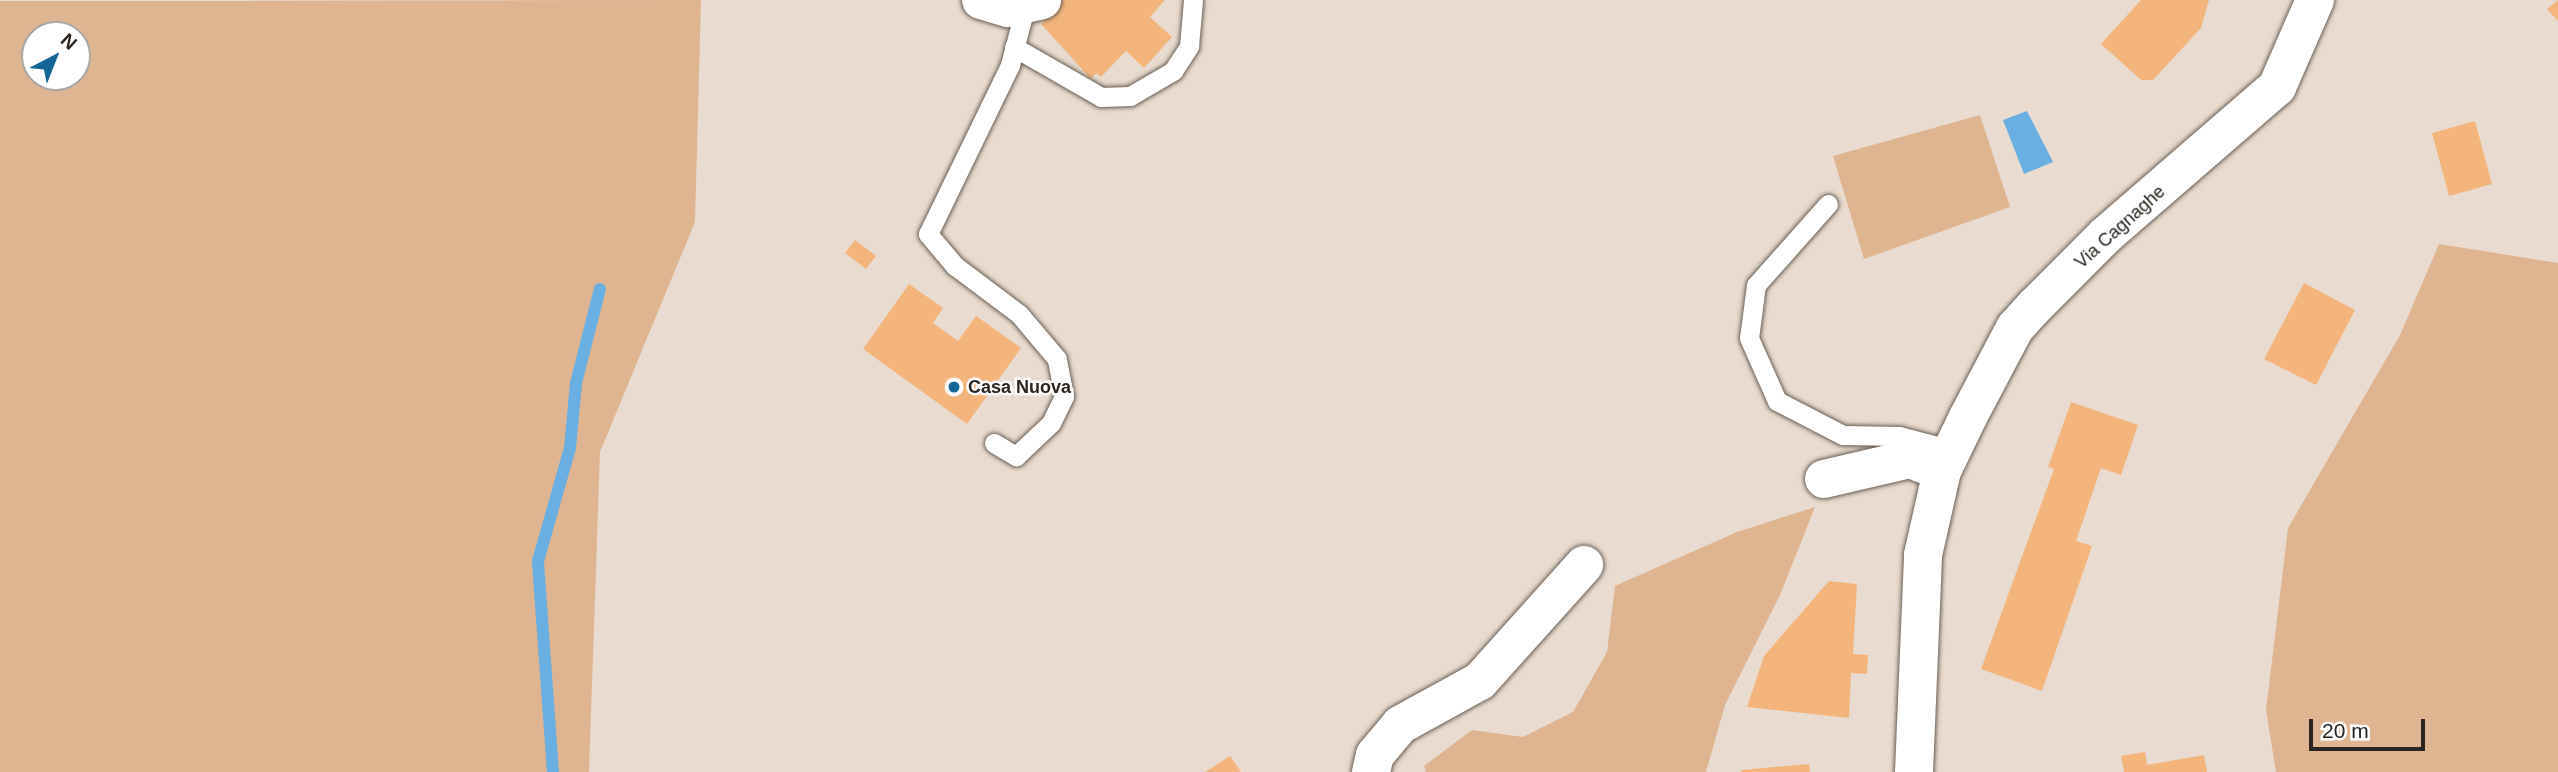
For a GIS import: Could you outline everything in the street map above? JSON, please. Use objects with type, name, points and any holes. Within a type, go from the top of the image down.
[{"type":"street","points":[[981,0],[1008,8],[1034,2]]},
{"type":"street","name":"Via Cagnaghe","points":[[1914,772],[1921,582],[1947,460],[2015,328],[2106,234],[2258,110],[2300,44],[2315,0]]},
{"type":"street","points":[[1824,478],[1910,459],[1947,460]]},
{"type":"street","points":[[1371,772],[1375,755],[1400,724],[1480,681],[1584,565]]},
{"type":"lane","points":[[1014,47],[1101,97],[1130,96],[1178,63],[1189,46],[1193,0]]},
{"type":"lane","points":[[994,443],[1017,456],[1051,423],[1064,396],[1057,359],[1019,314],[955,265],[928,234],[1034,2]]},
{"type":"lane","points":[[1828,204],[1756,285],[1749,338],[1777,401],[1843,435],[1899,436],[1947,460]]},
{"type":"shaded area","points":[[701,0],[695,222],[600,452],[589,772],[0,772],[0,1]]},
{"type":"shaded area","points":[[1980,115],[2010,207],[1864,259],[1833,156]]},
{"type":"shaded area","points":[[2439,244],[2558,263],[2558,772],[2276,772],[2266,710],[2288,528],[2400,335]]},
{"type":"shaded area","points":[[1815,507],[1780,595],[1725,705],[1706,772],[1426,772],[1424,766],[1472,730],[1523,737],[1573,712],[1607,652],[1615,586],[1737,532]]},
{"type":"water","points":[[2027,111],[2053,162],[2024,174],[2003,120]]},
{"type":"building","points":[[1063,0],[1165,0],[1150,17],[1172,37],[1144,68],[1126,51],[1101,77],[1096,73],[1091,79],[1041,24]]},
{"type":"building","points":[[2141,0],[2209,0],[2201,28],[2153,80],[2141,80],[2101,44]]},
{"type":"building","points":[[2558,0],[2558,21],[2547,9]]},
{"type":"building","points":[[2475,121],[2492,184],[2449,196],[2432,133]]},
{"type":"building","points":[[855,240],[876,256],[866,269],[845,253]]},
{"type":"building","points":[[2304,283],[2355,310],[2316,385],[2264,359]]},
{"type":"building","name":"Casa Nuova","points":[[909,284],[943,308],[933,323],[958,341],[976,316],[1021,348],[967,424],[863,349]]},
{"type":"building","points":[[2071,402],[2138,425],[2121,475],[2101,468],[2076,541],[2092,546],[2042,691],[1981,669],[2054,469],[2048,467]]},
{"type":"building","points":[[1829,581],[1857,584],[1853,654],[1868,655],[1867,674],[1851,673],[1849,718],[1747,707],[1764,656]]},
{"type":"building","points":[[2145,752],[2147,765],[2204,755],[2207,772],[2124,772],[2121,756]]},
{"type":"building","points":[[1230,756],[1241,772],[1205,772]]},
{"type":"building","points":[[1809,764],[1810,772],[1741,770]]},
{"type":"waterway","points":[[553,772],[538,561],[570,448],[576,383],[600,289]]},
{"type":"place","name":"Casa Nuova","points":[[954,387]]}]
